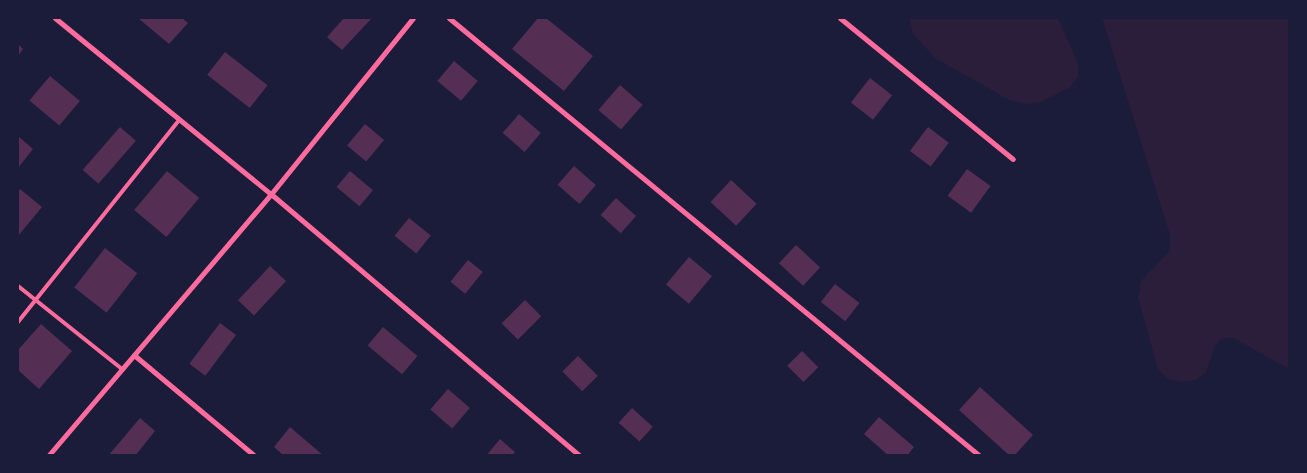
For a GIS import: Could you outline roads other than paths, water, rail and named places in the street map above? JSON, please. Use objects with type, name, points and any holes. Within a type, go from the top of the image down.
[{"type":"street","points":[[55,18],[271,194],[580,456]]},
{"type":"street","points":[[48,456],[271,194],[413,18]]},
{"type":"street","points":[[449,18],[980,456]]},
{"type":"street","points":[[840,18],[1013,159]]},
{"type":"street","points":[[134,355],[255,456]]},
{"type":"lane","points":[[18,322],[179,120]]},
{"type":"lane","points":[[18,286],[122,369]]}]
